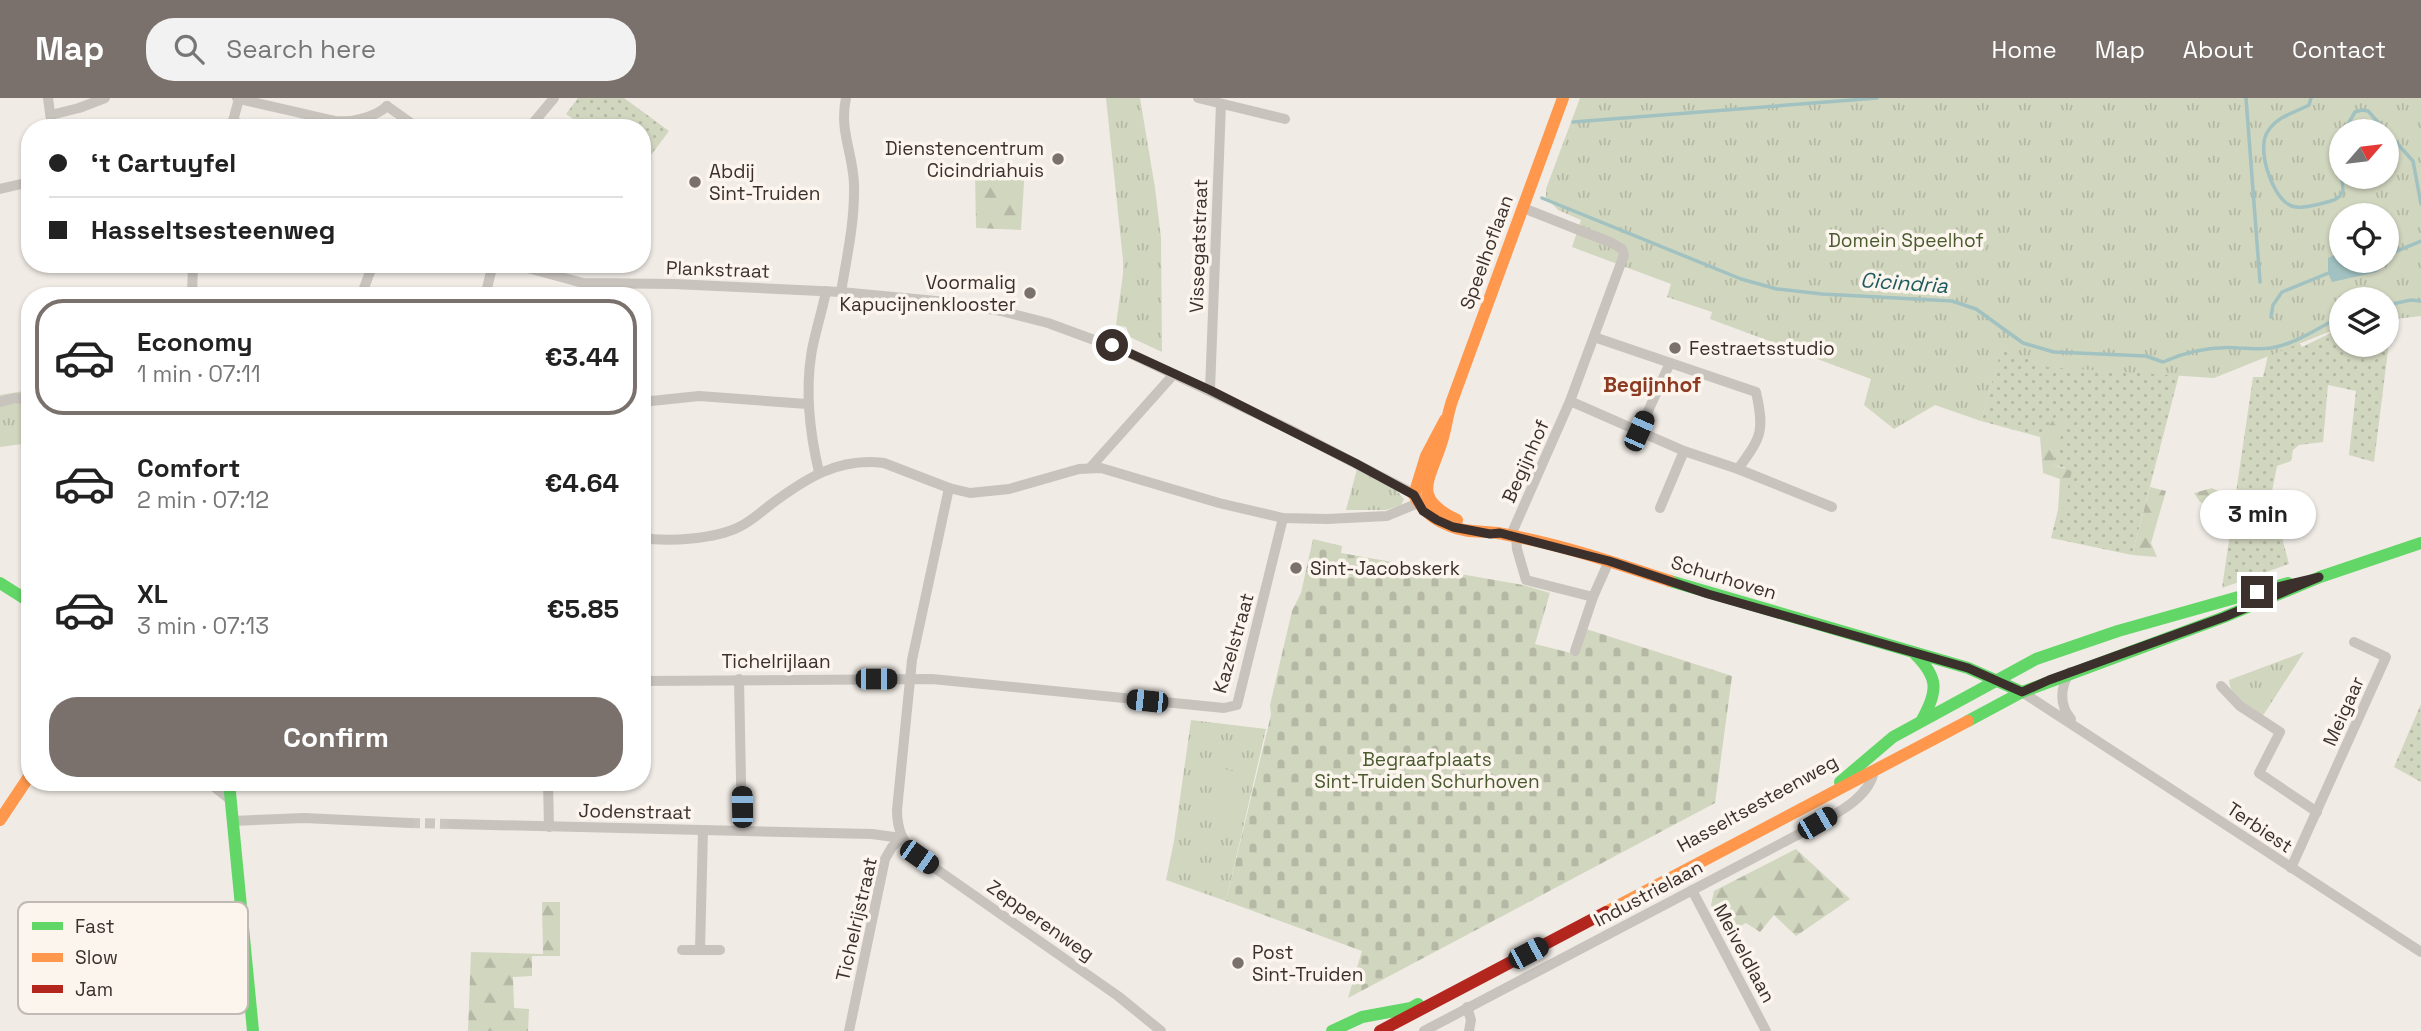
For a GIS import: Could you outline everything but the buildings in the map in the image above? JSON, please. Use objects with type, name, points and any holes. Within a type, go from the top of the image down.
[{"type":"main road","name":"Speelhoflaan","points":[[1420,499],[1426,492],[1429,474],[1442,441],[1445,420],[1563,98]]},
{"type":"main road","name":"Schurhoven","points":[[1420,499],[1453,518],[1609,561],[1708,594],[1968,668],[2022,692]]},
{"type":"main road","name":"Hasseltsesteenweg","points":[[1380,1031],[2022,692],[2224,617],[2319,577],[2421,543]]},
{"type":"main road","name":"Hasseltsesteenweg","points":[[1332,1031],[1362,1017],[1411,1008],[1842,781],[1886,742],[2036,659],[2202,606],[2319,577]]},
{"type":"main road","points":[[0,583],[21,596]]},
{"type":"main road","points":[[15,592],[21,594]]},
{"type":"main road","points":[[1912,652],[1931,670],[1934,683],[1933,701],[1921,722]]},
{"type":"main road","points":[[0,820],[21,788]]},
{"type":"main road","points":[[230,791],[240,902]]},
{"type":"main road","points":[[248,981],[253,1031]]},
{"type":"street","points":[[48,98],[51,119]]},
{"type":"street","points":[[51,115],[105,98]]},
{"type":"street","points":[[536,119],[554,98]]},
{"type":"street","points":[[841,292],[851,240],[854,181],[844,132],[846,98]]},
{"type":"street","points":[[1198,98],[1285,119]]},
{"type":"street","points":[[233,119],[238,99],[312,119]]},
{"type":"street","points":[[352,119],[381,112],[388,102],[408,119]]},
{"type":"street","name":"Vissegatstraat","points":[[1210,390],[1221,104]]},
{"type":"street","points":[[0,189],[21,184]]},
{"type":"street","name":"Begijnhof","points":[[1509,535],[1570,401],[1625,255],[1622,249],[1612,243],[1523,208]]},
{"type":"street","name":"Plankstraat","points":[[546,273],[583,283],[674,284],[841,292],[957,303],[1001,311],[1096,339],[1174,373],[1355,463],[1420,499]]},
{"type":"street","points":[[819,472],[807,404],[811,357],[826,291]]},
{"type":"street","points":[[1594,337],[1756,392],[1762,417],[1760,432],[1738,469]]},
{"type":"street","points":[[1639,431],[1670,363]]},
{"type":"street","points":[[1090,468],[1174,373]]},
{"type":"street","points":[[651,401],[699,396],[807,404]]},
{"type":"street","points":[[0,402],[21,399]]},
{"type":"street","points":[[1570,401],[1685,451],[1832,507]]},
{"type":"street","points":[[1660,508],[1685,451]]},
{"type":"street","points":[[651,538],[694,537],[738,527],[799,483],[819,472],[873,462],[970,493],[990,493],[1090,468],[1101,468],[1219,503],[1283,518],[1387,516],[1420,499]]},
{"type":"street","points":[[901,838],[897,810],[912,660],[949,488]]},
{"type":"street","name":"Kazelstraat","points":[[910,679],[1224,708],[1237,705],[1283,518]]},
{"type":"street","points":[[1509,535],[1517,549],[1526,580],[1593,597]]},
{"type":"street","points":[[1575,651],[1593,597],[1609,561]]},
{"type":"street","name":"Meigaar","points":[[2291,868],[2386,657],[2354,642]]},
{"type":"street","name":"Terbiest","points":[[2070,672],[2062,691],[2062,699],[2067,714],[2081,729]]},
{"type":"street","points":[[740,679],[742,831]]},
{"type":"street","name":"Tichelrijlaan","points":[[651,681],[910,679]]},
{"type":"street","points":[[2221,686],[2240,705],[2280,732],[2259,773],[2317,812]]},
{"type":"street","name":"Terbiest","points":[[2022,692],[2421,952]]},
{"type":"street","name":"Industrielaan","points":[[1424,1031],[1442,1027],[1467,1007],[1802,832],[1854,800],[1868,788],[1874,771]]},
{"type":"street","points":[[220,791],[231,800]]},
{"type":"street","points":[[548,791],[549,827]]},
{"type":"street","points":[[232,821],[304,818],[410,822]]},
{"type":"street","name":"Jodenstraat","points":[[452,824],[872,834],[901,838]]},
{"type":"street","points":[[700,950],[703,830]]},
{"type":"street","name":"Tichelrijstraat","points":[[849,1031],[885,859],[901,838]]},
{"type":"street","name":"Zepperenweg","points":[[901,838],[919,857],[1112,991],[1161,1031]]},
{"type":"street","name":"Meiveldlaan","points":[[1692,890],[1766,1031]]},
{"type":"street","points":[[682,950],[720,950]]},
{"type":"street","points":[[1467,1007],[1471,1020],[1469,1031]]},
{"type":"green space","points":[[578,98],[624,98],[669,131],[651,155],[651,119],[573,119],[566,114]]},
{"type":"green space","points":[[1106,98],[1140,98],[1161,238],[1162,352],[1130,337],[1126,327],[1116,325],[1123,260]]},
{"type":"green space","name":"Domein Speelhof","points":[[1580,98],[2421,98],[2421,316],[2399,319],[2399,287],[2329,287],[2329,332],[2214,378],[2047,367],[2002,347],[1981,421],[1935,405],[1894,429],[1864,405],[1871,379],[1710,319],[1712,312],[1667,297],[1671,284],[1572,247],[1581,220],[1558,210],[1546,197],[1546,189]]},
{"type":"green space","points":[[1025,167],[1021,230],[976,228],[975,168]]},
{"type":"green space","points":[[2329,334],[2329,357],[2364,357],[2367,362],[2377,357],[2387,357],[2374,462],[2349,455],[2356,391],[2328,385],[2323,442],[2299,445],[2293,450],[2291,461],[2277,466],[2271,496],[2289,564],[2222,588],[2253,377],[2263,377],[2271,342],[2294,335],[2302,347]]},
{"type":"green space","points":[[2002,346],[2047,367],[2180,371],[2132,555],[2051,538],[2058,510],[2062,511],[2065,468],[2053,465],[2058,415],[2040,437],[1981,421]]},
{"type":"green space","points":[[2362,357],[2377,357],[2375,360],[2367,363]]},
{"type":"green space","points":[[21,392],[21,444],[0,447],[0,395]]},
{"type":"green space","points":[[2058,414],[2066,418],[2053,465],[2072,471],[2062,511],[2058,510],[2060,479],[2043,473],[2040,437]]},
{"type":"green space","points":[[1357,469],[1396,490],[1404,499],[1401,505],[1386,510],[1346,510]]},
{"type":"green space","points":[[2150,487],[2166,491],[2151,543],[2157,557],[2132,555]]},
{"type":"green space","points":[[2212,488],[2235,499],[2230,529],[2224,527],[2224,519],[2215,515],[2212,506],[2200,502],[2194,493]]},
{"type":"green space","name":"Begraafplaats Sint-Truiden Schurhoven","points":[[1313,539],[1342,546],[1341,553],[1523,585],[1550,593],[1535,644],[1571,653],[1580,627],[1732,676],[1715,803],[1348,998],[1362,951],[1226,901],[1271,715],[1270,705],[1292,611],[1301,593]]},
{"type":"green space","points":[[2304,652],[2264,714],[2260,716],[2233,692],[2229,680]]},
{"type":"green space","points":[[2421,704],[2421,782],[2394,767]]},
{"type":"green space","points":[[1191,720],[1266,729],[1226,901],[1166,880]]},
{"type":"green space","points":[[1220,768],[1244,774],[1234,816],[1210,810]]},
{"type":"green space","points":[[1796,849],[1850,899],[1796,936],[1774,915],[1760,932],[1746,923],[1724,935],[1711,905],[1714,891]]},
{"type":"green space","points":[[542,902],[560,902],[560,956],[532,956],[532,976],[513,977],[514,1008],[529,1009],[528,1031],[468,1031],[471,952],[543,954]]},
{"type":"water","points":[[2328,258],[2329,273],[2372,273],[2332,282],[2328,273]]},
{"type":"waterway","points":[[1573,122],[1877,98]]},
{"type":"waterway","points":[[2246,98],[2260,282]]},
{"type":"waterway","points":[[2311,98],[2309,105],[2281,118],[2268,131],[2264,148],[2267,170],[2282,199],[2295,207],[2333,200],[2339,197],[2343,189]]},
{"type":"waterway","points":[[2351,119],[2355,112],[2362,110],[2368,111],[2375,119]]},
{"type":"waterway","points":[[2399,145],[2413,161],[2421,204]]},
{"type":"waterway","name":"Cicindria","points":[[1542,198],[1741,279],[1777,289],[1822,294],[1952,301],[1976,309],[2023,343],[2054,352],[2146,356],[2163,362],[2209,349],[2263,349],[2280,346],[2329,323]]},
{"type":"waterway","points":[[2399,250],[2421,241]]},
{"type":"waterway","points":[[2271,317],[2273,305],[2282,292],[2329,273]]},
{"type":"waterway","name":"Cicindria","points":[[2399,302],[2421,301]]},
{"type":"tunnel","points":[[410,823],[452,824]]},
{"type":"traffic: fast","points":[[1968,721],[2022,692],[2224,617],[2320,577],[2421,543]]},
{"type":"traffic: fast","points":[[1670,581],[1968,668],[2022,692]]},
{"type":"traffic: fast","points":[[0,583],[21,596]]},
{"type":"traffic: fast","points":[[1840,782],[1893,737],[2036,659],[2118,631],[2288,583]]},
{"type":"traffic: fast","points":[[1915,654],[1928,670],[1933,685],[1931,701],[1922,720]]},
{"type":"traffic: fast","points":[[230,791],[241,902]]},
{"type":"traffic: fast","points":[[248,979],[253,1031]]},
{"type":"traffic: fast","points":[[1332,1031],[1362,1017],[1411,1008],[1418,1004]]},
{"type":"traffic: slow","points":[[1457,520],[1433,504],[1427,488],[1429,479],[1443,439],[1452,401],[1563,98]]},
{"type":"traffic: slow","points":[[1445,420],[1426,456],[1414,495],[1434,518],[1464,530],[1503,534],[1567,549],[1670,581]]},
{"type":"traffic: slow","points":[[1606,912],[1968,721]]},
{"type":"traffic: slow","points":[[0,820],[21,788]]},
{"type":"traffic: jam","points":[[1380,1031],[1606,912]]},
{"type":"place","name":"Dienstencentrum Cicindriahuis","points":[[1058,159]]},
{"type":"place","name":"Abdij Sint-Truiden","points":[[695,182]]},
{"type":"place","name":"Voormalig Kapucijnenklooster","points":[[1030,293]]},
{"type":"place","name":"Festraetsstudio","points":[[1675,348]]},
{"type":"place","name":"Sint-Jacobskerk","points":[[1296,568]]},
{"type":"place","name":"Post Sint-Truiden","points":[[1238,963]]},
{"type":"district","name":"Begijnhof","points":[[1652,385]]},
{"type":"route","points":[[1112,345],[1210,390],[1355,463],[1414,495],[1423,511],[1453,527],[1490,534],[1500,533],[1609,561],[1708,594],[1968,668],[2022,692],[2224,617],[2319,577],[2257,592]]}]
